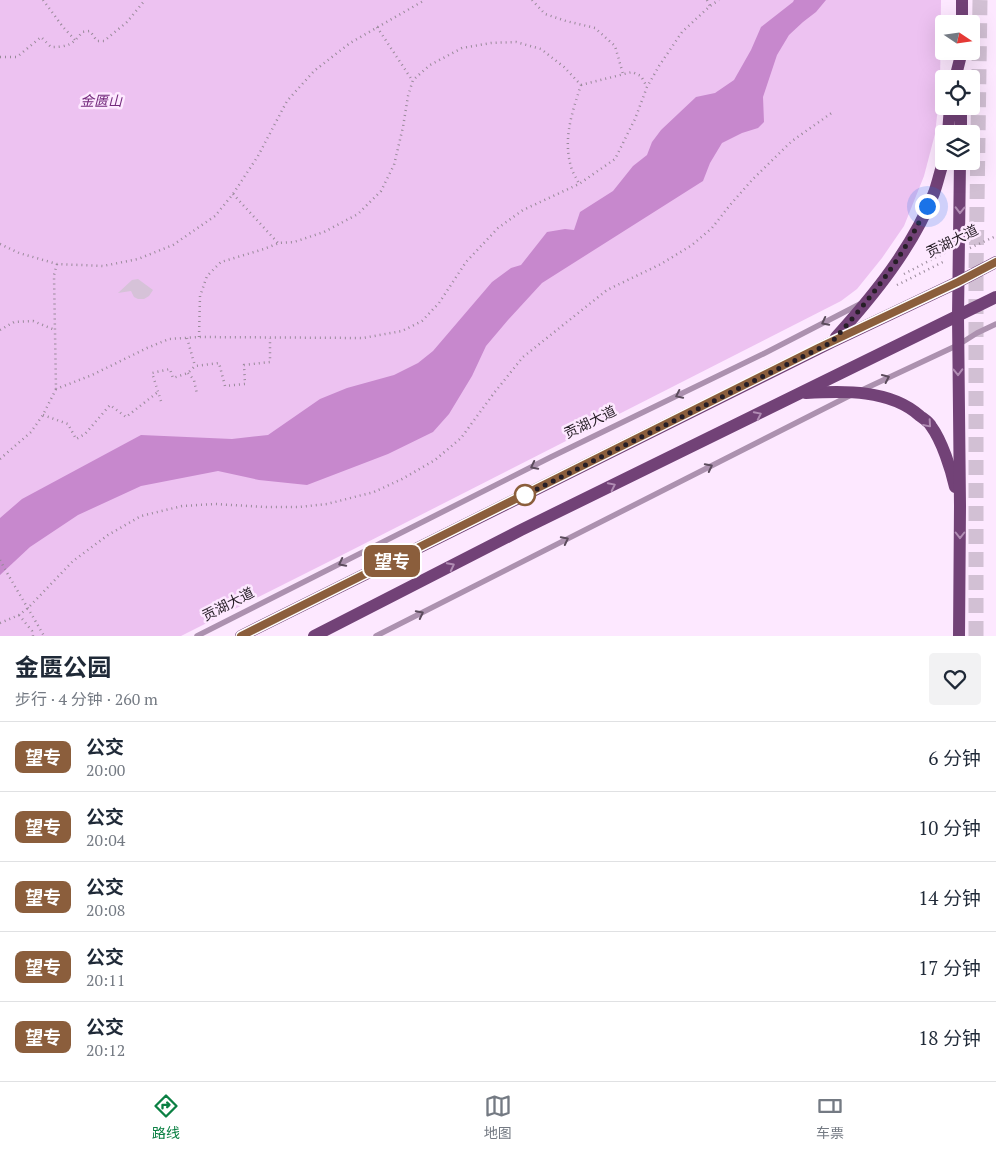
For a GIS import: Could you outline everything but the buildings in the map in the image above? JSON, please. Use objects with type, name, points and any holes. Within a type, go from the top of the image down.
[{"type":"main road","points":[[962,0],[962,15]]},
{"type":"main road","points":[[832,342],[895,265],[921,220],[934,193],[941,170]]},
{"type":"main road","points":[[960,170],[955,252],[958,282],[960,636]]},
{"type":"main road","points":[[241,636],[996,262]]},
{"type":"main road","points":[[314,636],[530,526],[996,297]]},
{"type":"main road","points":[[801,393],[830,392],[875,395],[912,409],[931,425],[953,477],[960,506]]},
{"type":"lane","name":"贡湖大道","points":[[198,636],[551,457],[763,354],[868,300]]},
{"type":"lane","points":[[376,636],[996,324]]},
{"type":"path","points":[[43,0],[76,41]]},
{"type":"path","points":[[0,57],[17,57],[41,37],[51,48],[63,47],[76,41],[82,32],[90,31],[97,41],[104,41],[127,22],[145,0]]},
{"type":"path","points":[[0,244],[19,253],[57,264],[103,266],[138,259],[172,245],[215,216],[233,194],[258,156],[287,101],[314,72],[350,42],[425,0]]},
{"type":"path","points":[[532,0],[545,14],[595,28],[615,46],[623,74]]},
{"type":"path","points":[[707,0],[710,6]]},
{"type":"path","points":[[56,389],[169,340],[199,337],[363,338],[402,331],[422,321],[439,303],[466,262],[498,228],[523,210],[579,184],[615,159],[659,66],[682,32],[719,0]]},
{"type":"path","points":[[377,27],[412,80]]},
{"type":"path","points":[[199,337],[200,296],[207,276],[221,262],[279,243],[294,242],[324,232],[358,214],[381,191],[394,165],[412,80],[430,65],[462,48],[491,43],[516,42],[541,49],[564,67],[581,85]]},
{"type":"path","points":[[581,85],[632,72],[641,76],[648,88]]},
{"type":"path","points":[[579,184],[572,169],[568,144],[570,120],[581,85]]},
{"type":"path","points":[[0,623],[19,615],[28,608],[74,561],[108,535],[142,516],[182,506],[215,504],[299,507],[327,504],[374,492],[435,460],[461,438],[523,357],[606,290],[661,264],[692,245],[712,228],[753,179],[792,141],[833,112]]},
{"type":"path","points":[[233,194],[279,243]]},
{"type":"path","name":"贡湖大道","points":[[893,287],[955,252],[996,236]]},
{"type":"path","points":[[898,278],[955,252]]},
{"type":"path","points":[[0,459],[31,432],[43,415],[56,389],[54,275],[57,264]]},
{"type":"path","points":[[0,330],[14,322],[33,321],[55,330]]},
{"type":"path","points":[[187,338],[194,366]]},
{"type":"path","points":[[161,401],[152,373],[170,369],[173,378],[188,373],[194,366],[219,364],[225,386],[246,384],[244,365],[270,362],[270,338]]},
{"type":"path","points":[[188,373],[194,380],[197,394]]},
{"type":"path","points":[[43,415],[68,424],[76,439],[85,434],[110,404],[126,417],[158,392]]},
{"type":"path","points":[[0,560],[44,636]]},
{"type":"path","points":[[19,615],[34,636]]},
{"type":"green space","name":"金匮山","points":[[0,0],[941,0],[941,15],[935,15],[935,60],[940,60],[940,70],[935,70],[935,115],[937,115],[935,134],[924,176],[904,226],[882,258],[857,289],[841,301],[181,636],[0,636]]},
{"type":"shaded area","points":[[794,0],[826,0],[816,12],[789,35],[777,55],[763,97],[764,122],[758,128],[742,133],[722,143],[710,163],[703,181],[542,283],[486,346],[472,376],[449,414],[433,432],[388,454],[307,485],[259,480],[218,471],[141,486],[78,515],[30,547],[0,575],[0,518],[22,499],[141,435],[232,439],[268,435],[320,399],[347,388],[394,375],[418,363],[433,351],[492,282],[511,268],[521,265],[547,232],[565,229],[574,230],[580,212],[613,191],[633,166],[647,155],[652,142],[661,130],[696,97],[715,93],[734,80],[751,50],[761,27]]},
{"type":"tunnel","points":[[976,636],[976,273],[980,0]]},
{"type":"bus line","name":"望专","points":[[241,636],[818,348],[996,262]]},
{"type":"route","points":[[525,495],[523,496],[832,342],[895,265],[927,206]]}]
